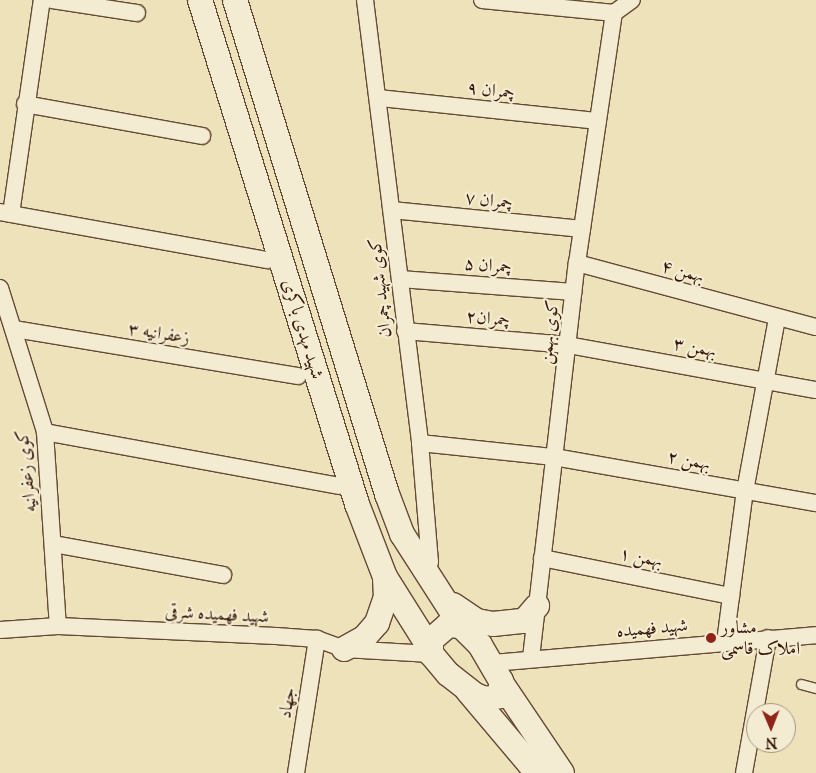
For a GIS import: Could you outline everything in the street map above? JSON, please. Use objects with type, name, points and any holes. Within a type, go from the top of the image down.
[{"type":"main road","name":"شهید مهدی باکری","points":[[200,0],[357,504],[385,577],[430,650],[466,689]]},
{"type":"main road","name":"شهید مهدی باکری","points":[[235,0],[387,494],[402,534],[420,566],[461,626],[497,673]]},
{"type":"main road","points":[[344,649],[364,638],[377,623],[386,597],[385,577]]},
{"type":"main road","points":[[438,592],[477,621],[493,624],[524,621],[537,606]]},
{"type":"main road","points":[[430,650],[435,633],[448,625],[461,626]]},
{"type":"main road","points":[[466,689],[485,699],[494,699],[501,696],[497,673]]},
{"type":"main road","points":[[497,673],[562,773]]},
{"type":"main road","points":[[466,689],[537,773]]},
{"type":"street","points":[[42,0],[6,213],[268,260]]},
{"type":"street","points":[[52,0],[137,13]]},
{"type":"street","name":"کوی شهید چمران","points":[[365,0],[379,98],[405,331],[420,443],[430,562],[420,566]]},
{"type":"street","points":[[482,0],[614,12],[632,0]]},
{"type":"street","name":"کوی بهمن","points":[[531,658],[577,263],[614,12]]},
{"type":"street","name":"چمران ۹","points":[[379,98],[598,122]]},
{"type":"street","points":[[25,104],[202,136]]},
{"type":"street","name":"چمران ۷","points":[[392,210],[582,229]]},
{"type":"street","name":"بهمن ۴","points":[[577,263],[816,327]]},
{"type":"street","name":"چمران ۵","points":[[400,279],[574,292]]},
{"type":"street","name":"کوی زعفرانیه","points":[[0,288],[45,432],[58,626]]},
{"type":"street","points":[[725,642],[745,491],[778,318]]},
{"type":"street","name":"زعفرانیه ۳","points":[[14,329],[298,376]]},
{"type":"street","name":"چمران۲","points":[[405,331],[568,345]]},
{"type":"street","name":"بهمن ۳","points":[[568,345],[816,390]]},
{"type":"street","points":[[45,432],[339,486]]},
{"type":"street","name":"بهمن ۲","points":[[420,443],[554,457],[816,503]]},
{"type":"street","points":[[54,544],[224,574]]},
{"type":"street","name":"بهمن ۱","points":[[542,558],[731,596]]},
{"type":"street","name":"شهید فهمیده شرقی","points":[[0,630],[58,626],[317,639],[344,649],[430,650]]},
{"type":"street","name":"شهید فهمیده","points":[[497,673],[531,658],[816,635]]},
{"type":"street","points":[[744,773],[768,638]]},
{"type":"street","name":"جهاد","points":[[296,773],[317,639]]},
{"type":"lane","points":[[801,684],[816,688]]},
{"type":"place","name":"مشاور املاک قاسمی","points":[[711,638]]}]
